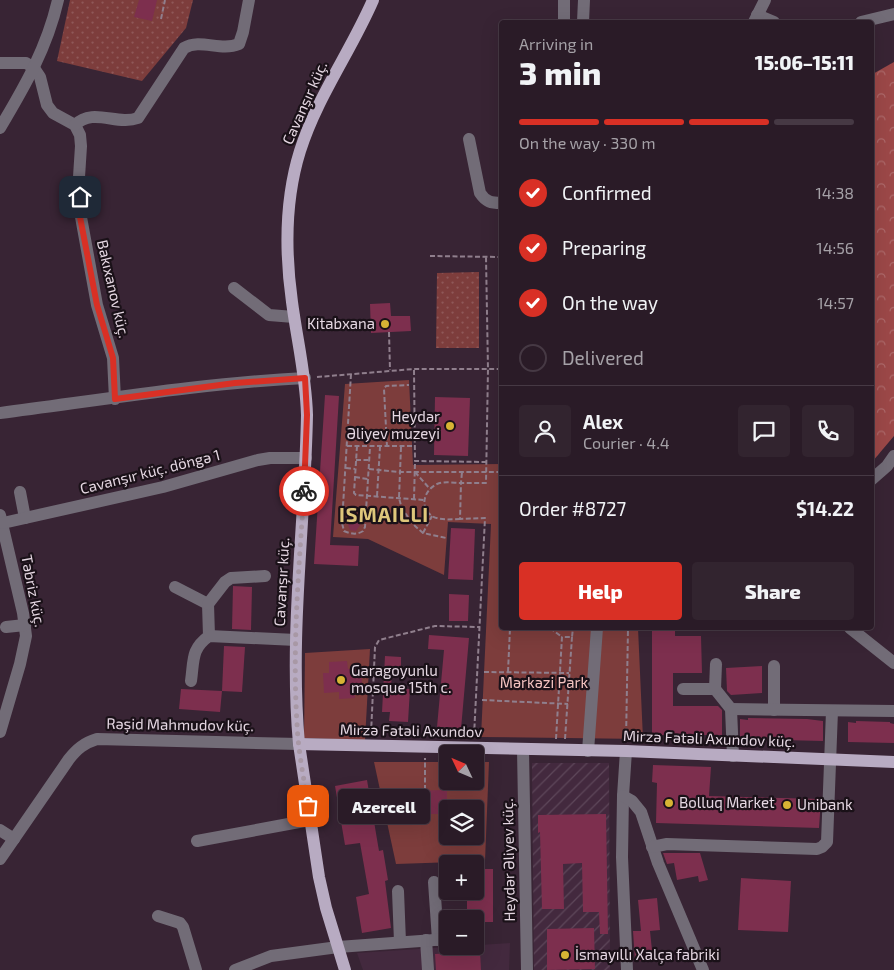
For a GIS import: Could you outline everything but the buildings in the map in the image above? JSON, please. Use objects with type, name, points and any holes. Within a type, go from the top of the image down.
[{"type":"main road","name":"Cavanşır küç.","points":[[344,970],[319,877],[298,744],[296,640],[307,415],[305,378],[294,317],[287,241],[293,177],[300,150],[311,122],[373,0]]},
{"type":"main road","name":"Mirzə Fətəli Axundov","points":[[298,744],[439,748]]},
{"type":"main road","name":"Mirzə Fətəli Axundov","points":[[484,749],[523,750]]},
{"type":"main road","name":"Mirzə Fətəli Axundov küç.","points":[[523,750],[626,751],[894,762]]},
{"type":"street","points":[[0,128],[42,52],[58,0]]},
{"type":"street","points":[[0,63],[26,63],[34,68],[40,77],[47,105],[53,113],[75,125],[81,119],[95,117],[132,120],[138,118],[184,48],[192,43],[230,48],[239,44],[243,32],[248,0]]},
{"type":"street","points":[[564,0],[564,20]]},
{"type":"street","points":[[583,20],[584,0]]},
{"type":"street","points":[[756,19],[765,0]]},
{"type":"street","points":[[868,20],[894,14]]},
{"type":"street","name":"Bakıxanov küç.","points":[[75,125],[80,135],[81,146],[79,177],[80,217],[97,305],[113,358],[115,399]]},
{"type":"street","points":[[469,139],[480,193],[485,200],[492,203],[499,202]]},
{"type":"street","points":[[234,288],[269,315],[294,317]]},
{"type":"street","points":[[0,413],[226,384],[305,378]]},
{"type":"street","points":[[874,477],[894,456]]},
{"type":"street","name":"Cavanşır küç. döngə 1","points":[[1,519],[25,518],[163,488],[258,460],[306,458]]},
{"type":"street","points":[[20,492],[25,518]]},
{"type":"street","name":"Təbriz küç.","points":[[0,732],[26,636],[25,625],[3,543],[1,519]]},
{"type":"street","points":[[209,636],[208,604],[225,582],[231,578],[265,576]]},
{"type":"street","points":[[175,587],[208,604]]},
{"type":"street","points":[[6,627],[25,625]]},
{"type":"street","points":[[588,750],[597,630]]},
{"type":"street","points":[[853,630],[894,663]]},
{"type":"street","points":[[191,681],[196,648],[200,642],[209,636],[296,640]]},
{"type":"street","points":[[716,664],[715,689],[732,709],[733,756]]},
{"type":"street","points":[[774,666],[774,710]]},
{"type":"street","points":[[683,689],[715,689]]},
{"type":"street","points":[[732,709],[894,711]]},
{"type":"street","points":[[652,847],[667,844],[817,849],[822,847],[827,842],[832,711]]},
{"type":"street","name":"Rəşid Mahmudov küç.","points":[[0,859],[69,759],[77,749],[88,742],[97,739],[298,744]]},
{"type":"street","name":"Heydər Əliyev küç.","points":[[523,750],[526,970]]},
{"type":"street","points":[[626,751],[622,857],[628,970]]},
{"type":"street","points":[[623,796],[632,801],[641,812],[652,847],[703,970]]},
{"type":"street","points":[[197,841],[310,820]]},
{"type":"street","points":[[0,830],[14,839]]},
{"type":"street","points":[[428,970],[437,940],[434,882]]},
{"type":"street","points":[[398,891],[400,942]]},
{"type":"street","points":[[158,916],[180,923],[183,927],[196,970]]},
{"type":"street","points":[[235,970],[246,964],[271,956],[338,947],[437,940]]},
{"type":"path","points":[[161,19],[165,0]]},
{"type":"path","points":[[430,256],[499,257]]},
{"type":"path","points":[[474,745],[485,518],[440,519],[432,516],[427,510],[424,500],[425,495],[430,489],[439,483],[486,483],[488,369],[486,257]]},
{"type":"path","points":[[389,332],[390,370]]},
{"type":"path","points":[[414,368],[414,499]]},
{"type":"path","points":[[305,378],[414,368],[499,369]]},
{"type":"path","points":[[351,374],[342,523],[344,530],[350,533],[359,534],[363,531],[370,447]]},
{"type":"path","points":[[387,447],[384,389],[386,386],[410,385]]},
{"type":"path","points":[[347,446],[415,446]]},
{"type":"path","points":[[357,446],[354,493],[367,496],[424,500]]},
{"type":"path","points":[[401,446],[399,498],[402,510],[423,533],[446,538]]},
{"type":"path","points":[[377,496],[380,447]]},
{"type":"path","points":[[356,460],[369,460]]},
{"type":"path","points":[[415,461],[486,462]]},
{"type":"path","points":[[346,468],[356,469]]},
{"type":"path","points":[[369,469],[400,472],[499,472]]},
{"type":"path","points":[[415,472],[430,489]]},
{"type":"path","points":[[460,519],[462,472]]},
{"type":"path","points":[[355,477],[368,479]]},
{"type":"path","points":[[423,533],[432,516]]},
{"type":"path","points":[[370,746],[375,646],[379,640],[435,626],[480,627]]},
{"type":"path","points":[[508,672],[510,630]]},
{"type":"path","points":[[553,630],[562,637],[572,637]]},
{"type":"path","points":[[565,739],[573,630]]},
{"type":"path","points":[[626,751],[628,630]]},
{"type":"path","points":[[556,739],[562,637]]},
{"type":"path","points":[[484,672],[570,673]]},
{"type":"path","points":[[482,700],[568,704]]},
{"type":"path","points":[[425,748],[425,790]]},
{"type":"shaded area","points":[[532,763],[609,763],[610,970],[534,970]]},
{"type":"shaded area","points":[[510,943],[509,970],[363,970],[357,953],[439,948],[439,955],[484,955],[484,945]]},
{"type":"green space","points":[[70,0],[193,0],[186,28],[142,81],[57,61]]},
{"type":"green space","points":[[894,62],[894,436],[874,460],[874,73]]},
{"type":"green space","points":[[479,272],[479,348],[436,348],[437,273]]},
{"type":"green space","name":"Mərkəzi Park","points":[[409,380],[413,465],[499,464],[499,630],[638,630],[643,739],[481,737],[491,524],[448,522],[444,575],[368,539],[333,537],[345,384]]},
{"type":"green space","points":[[370,649],[365,740],[304,738],[305,653]]},
{"type":"green space","points":[[374,762],[439,762],[439,790],[484,790],[484,762],[489,762],[485,861],[484,855],[439,855],[439,863],[396,864]]},
{"type":"way so far","points":[[304,491],[296,622],[296,696],[298,744],[308,806]]},
{"type":"place","name":"Kitabxana","points":[[385,324]]},
{"type":"place","name":"Heydər Əliyev muzeyi","points":[[450,426]]},
{"type":"place","name":"Garagoyunlu mosque 15th c.","points":[[341,680]]},
{"type":"place","name":"Bolluq Market","points":[[669,803]]},
{"type":"place","name":"Unibank","points":[[787,805]]},
{"type":"place","name":"Azercell","points":[[308,806]]},
{"type":"place","name":"İsmayıllı Xalça fabriki","points":[[565,955]]},
{"type":"district","name":"ISMAILLI","points":[[384,515]]},
{"type":"route","points":[[80,197],[80,217],[97,305],[113,358],[115,399],[216,385],[305,378],[307,415],[304,491]]}]
